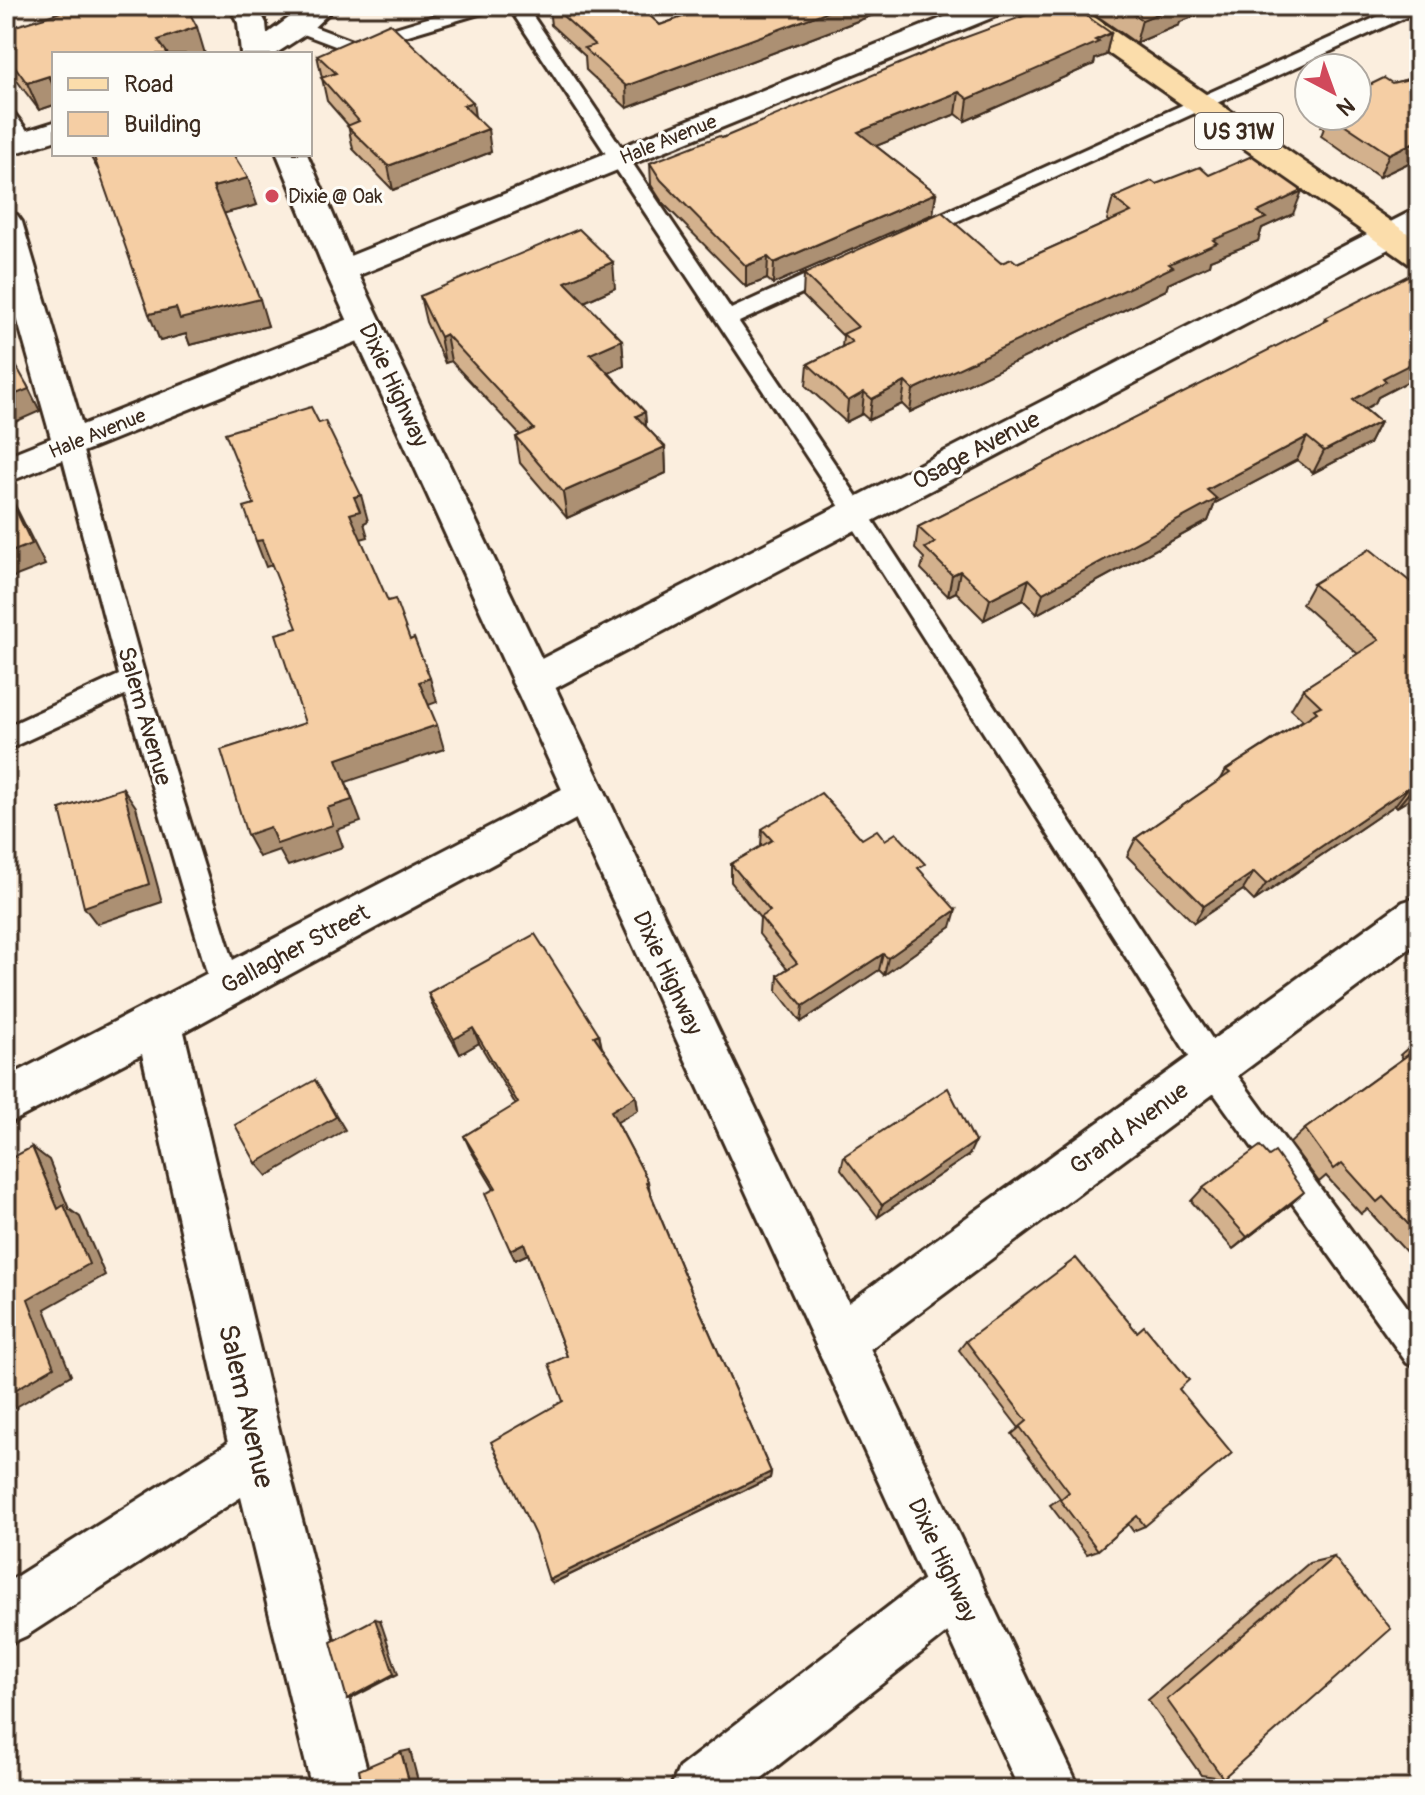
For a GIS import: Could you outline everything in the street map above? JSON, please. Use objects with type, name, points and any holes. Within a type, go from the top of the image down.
[{"type":"main road","name":"US 31W","points":[[1060,6],[1199,103],[1404,228],[1419,256]]},
{"type":"street","points":[[243,6],[252,23],[256,52]]},
{"type":"street","points":[[259,52],[299,26],[322,6]]},
{"type":"street","name":"Hale Avenue","points":[[341,271],[996,6]]},
{"type":"street","points":[[15,144],[52,132]]},
{"type":"street","name":"Dixie Highway","points":[[293,156],[366,325],[1050,1789]]},
{"type":"street","points":[[6,222],[19,310],[70,444]]},
{"type":"street","name":"Osage Avenue","points":[[532,682],[1404,228]]},
{"type":"street","name":"Hale Avenue","points":[[6,470],[366,325]]},
{"type":"street","name":"Gallagher Street","points":[[6,1103],[585,794]]},
{"type":"street","name":"Grand Avenue","points":[[840,1340],[1419,916]]},
{"type":"street","name":"Salem Avenue","points":[[158,1022],[258,1455],[342,1789]]},
{"type":"street","points":[[6,1616],[258,1455]]},
{"type":"street","points":[[700,1789],[957,1589]]},
{"type":"lane","points":[[299,26],[351,47],[486,6]]},
{"type":"lane","points":[[898,240],[1415,6]]},
{"type":"lane","points":[[529,16],[619,158],[856,513],[1213,1067],[1419,1351]]},
{"type":"lane","points":[[6,116],[15,144]]},
{"type":"lane","points":[[727,319],[855,260]]},
{"type":"lane","name":"Salem Avenue","points":[[70,444],[133,680],[226,986]]},
{"type":"lane","points":[[6,739],[133,680]]},
{"type":"building","points":[[80,6],[186,6],[197,27],[158,40],[167,52],[52,52],[52,81],[49,76],[27,83],[6,54],[6,29]]},
{"type":"building","points":[[552,6],[639,6],[660,25],[713,6],[842,6],[626,86],[584,48],[595,45]]},
{"type":"building","points":[[1051,6],[1072,6],[1111,33],[1095,40],[1099,42],[968,99],[959,92],[858,132],[936,193],[774,263],[768,257],[746,266],[661,180],[650,163],[719,136],[722,138],[942,46]]},
{"type":"building","points":[[1121,6],[1177,6],[1142,20]]},
{"type":"building","points":[[390,23],[473,102],[463,105],[488,129],[388,166],[347,126],[359,121],[321,78],[336,73],[317,55]]},
{"type":"building","points":[[1419,73],[1419,140],[1389,154],[1356,132],[1373,132],[1373,83],[1384,78],[1392,83]]},
{"type":"building","points":[[94,156],[234,156],[248,178],[213,187],[260,299],[180,319],[176,308],[149,314]]},
{"type":"building","points":[[1252,156],[1302,191],[1258,212],[1266,218],[1213,240],[1217,243],[1169,264],[1173,267],[913,390],[905,382],[872,399],[864,392],[848,401],[808,364],[852,342],[843,334],[858,327],[804,274],[942,212],[1001,263],[1012,259],[1017,263],[1131,212],[1113,198],[1152,181],[1156,184],[1200,167],[1209,175]]},
{"type":"building","points":[[579,229],[613,262],[565,282],[622,340],[590,354],[645,412],[636,416],[665,447],[563,492],[516,437],[534,429],[446,334],[440,337],[420,296]]},
{"type":"building","points":[[1419,270],[1419,360],[1383,378],[1386,381],[1353,400],[1380,422],[1324,451],[1307,437],[1207,490],[1217,499],[1043,593],[1029,579],[990,599],[960,571],[952,575],[925,548],[935,543],[918,527],[1328,320],[1325,318]]},
{"type":"building","points":[[6,348],[29,389],[6,398]]},
{"type":"building","points":[[311,407],[319,423],[325,421],[361,495],[354,497],[360,511],[350,514],[388,601],[395,599],[410,640],[414,638],[430,678],[419,682],[437,725],[337,759],[352,800],[327,808],[333,825],[277,844],[270,827],[247,835],[221,750],[305,723],[276,634],[297,628],[262,540],[256,541],[244,507],[254,504],[225,433]]},
{"type":"building","points":[[6,490],[32,544],[6,554]]},
{"type":"building","points":[[1370,549],[1419,589],[1419,784],[1412,789],[1409,787],[1266,884],[1254,872],[1204,906],[1136,838],[1230,773],[1226,770],[1317,712],[1314,709],[1321,706],[1303,689],[1379,640],[1313,584]]},
{"type":"building","points":[[123,788],[149,884],[84,907],[60,809]]},
{"type":"building","points":[[821,793],[862,839],[877,830],[885,840],[896,833],[925,864],[918,868],[956,910],[888,958],[883,954],[803,1006],[778,975],[797,963],[760,917],[770,911],[731,864],[772,840],[762,829]]},
{"type":"building","points":[[535,934],[599,1034],[594,1036],[636,1096],[611,1111],[648,1181],[646,1183],[683,1272],[771,1472],[549,1580],[535,1535],[491,1442],[563,1401],[549,1364],[567,1356],[524,1243],[510,1250],[485,1194],[496,1188],[464,1136],[518,1103],[473,1028],[454,1039],[428,993]]},
{"type":"building","points":[[1419,1047],[1419,1236],[1383,1197],[1377,1202],[1342,1163],[1334,1169],[1305,1129]]},
{"type":"building","points":[[315,1080],[336,1117],[256,1163],[235,1125]]},
{"type":"building","points":[[948,1088],[975,1142],[882,1205],[844,1156]]},
{"type":"building","points":[[1260,1146],[1269,1156],[1275,1152],[1304,1192],[1247,1237],[1203,1188]]},
{"type":"building","points":[[32,1147],[58,1209],[64,1205],[89,1264],[28,1299],[54,1367],[6,1395],[6,1161]]},
{"type":"building","points":[[1076,1258],[1137,1332],[1144,1326],[1189,1380],[1179,1389],[1232,1453],[1145,1526],[1137,1516],[1098,1550],[1060,1500],[1069,1492],[1020,1427],[1027,1421],[966,1341]]},
{"type":"building","points":[[1334,1557],[1391,1629],[1223,1778],[1167,1700]]},
{"type":"building","points":[[375,1619],[394,1674],[347,1699],[331,1642]]},
{"type":"building","points":[[401,1752],[411,1789],[363,1789],[359,1770]]},
{"type":"place","name":"Dixie @ Oak","points":[[272,196]]}]
